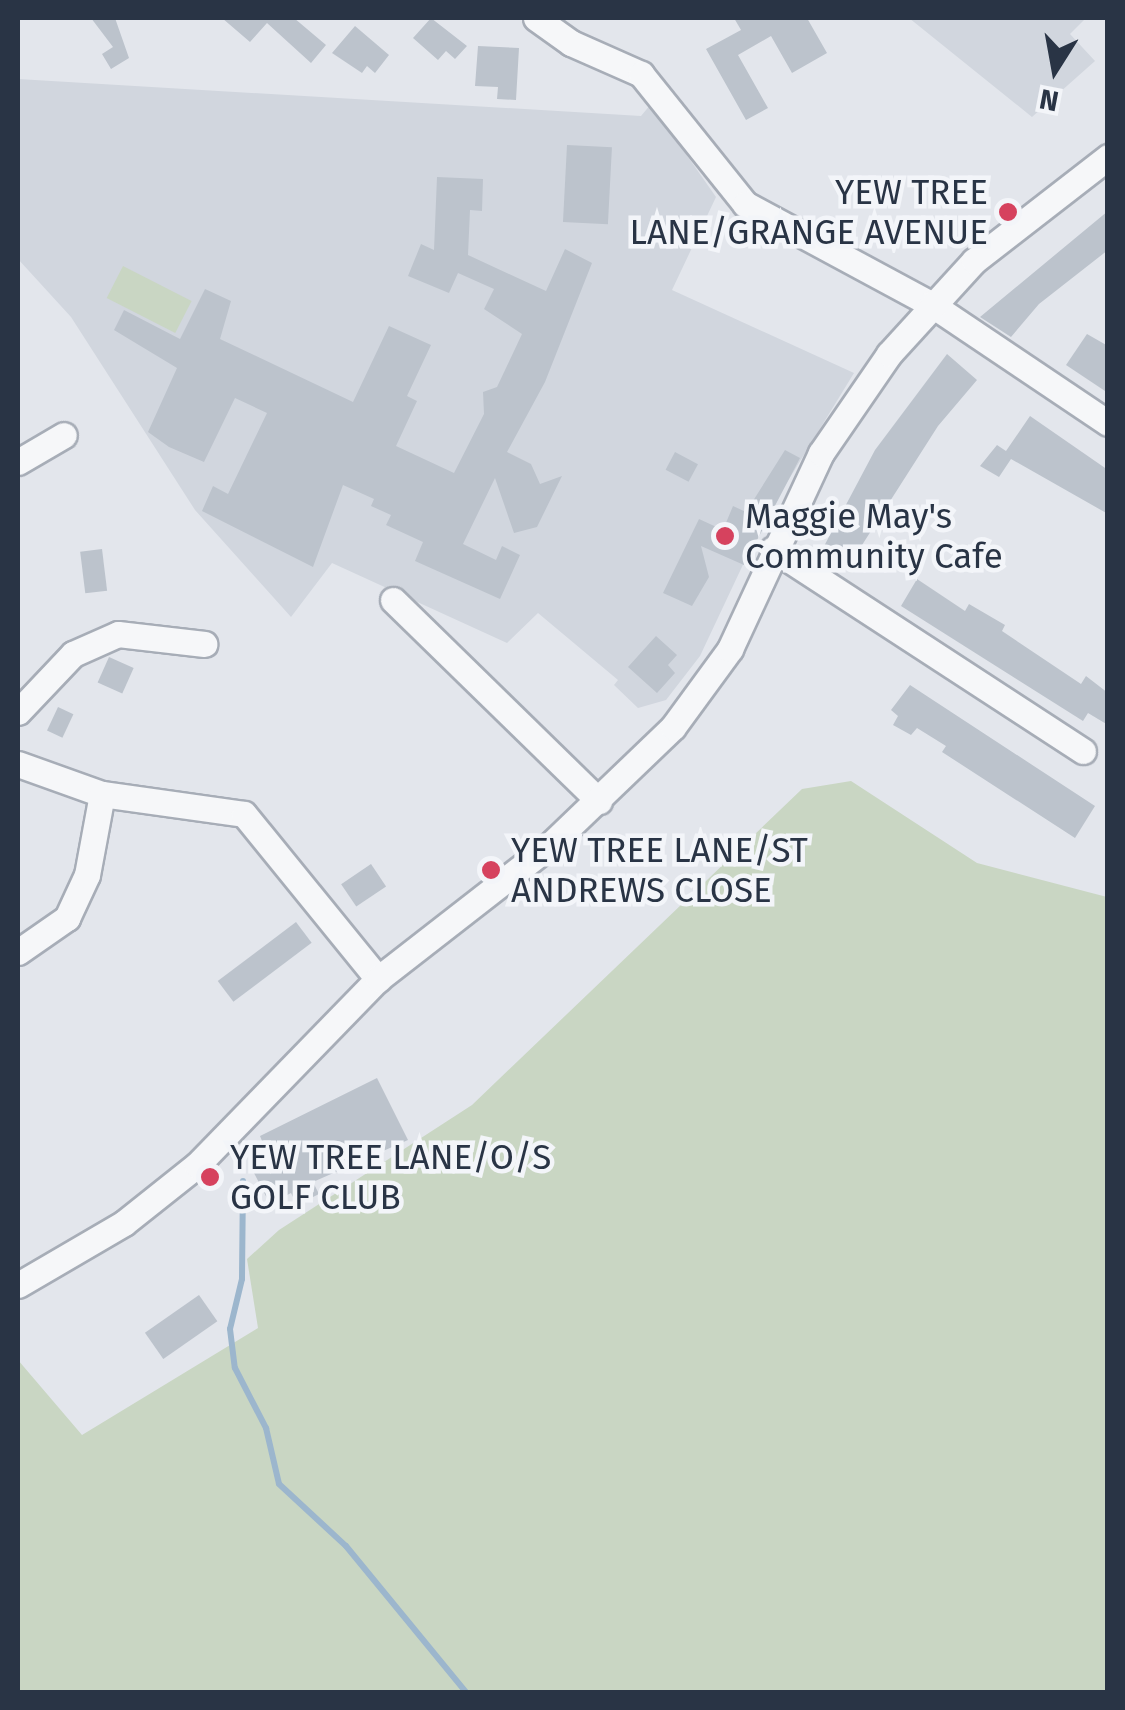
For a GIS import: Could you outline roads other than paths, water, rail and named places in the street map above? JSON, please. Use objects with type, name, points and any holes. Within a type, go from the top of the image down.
[{"type":"street","points":[[536,18],[572,43],[641,74],[745,204],[931,304],[1108,423]]},
{"type":"street","points":[[18,1286],[124,1223],[197,1166],[378,979],[599,801],[710,679],[852,403],[931,304],[1028,213],[1108,157]]},
{"type":"street","points":[[18,462],[64,434]]},
{"type":"street","points":[[774,549],[1084,751]]},
{"type":"street","points":[[393,600],[599,801]]},
{"type":"street","points":[[18,712],[73,654],[118,634],[204,644]]},
{"type":"street","points":[[18,764],[102,794],[244,814],[378,979]]},
{"type":"street","points":[[18,952],[67,918],[87,875],[102,794]]},
{"type":"waterway","points":[[243,1181],[242,1279],[230,1329],[235,1368],[266,1428],[279,1484],[346,1546],[466,1692]]},
{"type":"place","name":"YEW TREE LANE/GRANGE AVENUE","points":[[1008,212]]},
{"type":"place","name":"Maggie May's Community Cafe","points":[[725,536]]},
{"type":"place","name":"YEW TREE LANE/ST ANDREWS CLOSE","points":[[491,870]]},
{"type":"place","name":"YEW TREE LANE/O/S GOLF CLUB","points":[[210,1177]]}]
